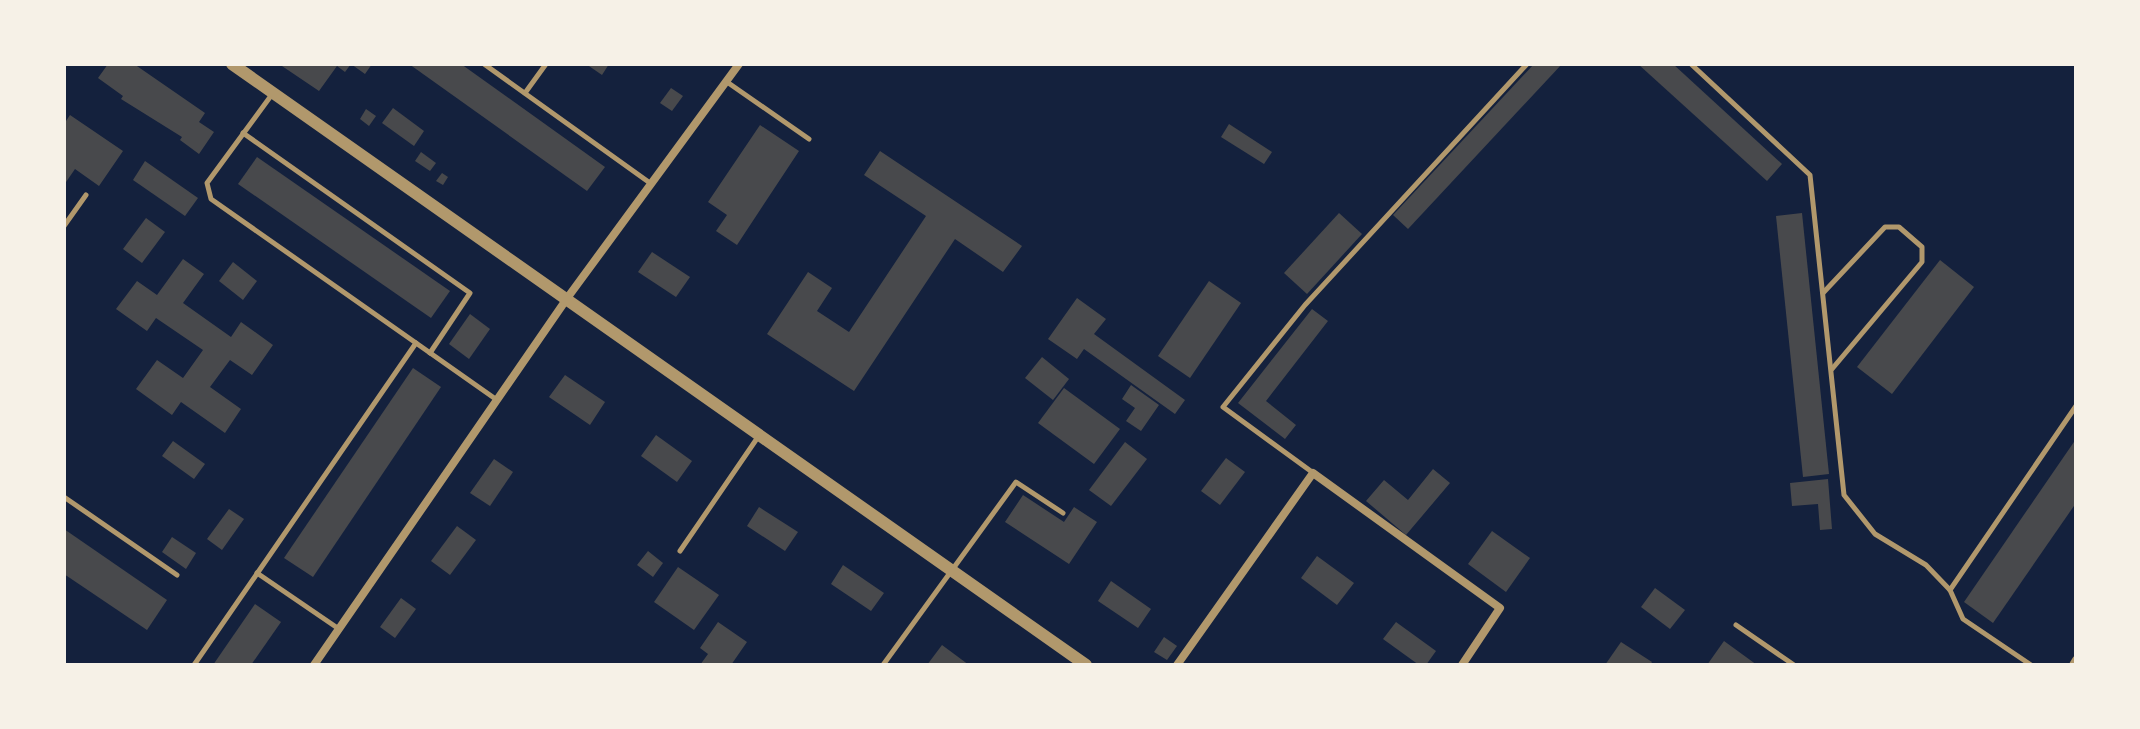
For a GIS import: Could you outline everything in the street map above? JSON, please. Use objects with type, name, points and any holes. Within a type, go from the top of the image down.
[{"type":"street","points":[[232,64],[568,297],[758,437],[1086,665]]},
{"type":"street","points":[[314,665],[568,297],[739,64]]},
{"type":"street","points":[[1177,665],[1313,473],[1500,608],[1462,665]]},
{"type":"lane","points":[[484,64],[651,184]]},
{"type":"lane","points":[[525,93],[546,64]]},
{"type":"lane","points":[[1313,473],[1223,407],[1305,305],[1527,64]]},
{"type":"lane","points":[[1691,64],[1810,175],[1844,495],[1875,534],[1926,565],[1950,590],[1963,619],[2031,665]]},
{"type":"lane","points":[[726,81],[809,139]]},
{"type":"lane","points":[[273,92],[207,183],[211,199],[497,400]]},
{"type":"lane","points":[[243,133],[470,293],[430,353]]},
{"type":"lane","points":[[64,226],[86,195]]},
{"type":"lane","points":[[1823,293],[1885,227],[1899,227],[1922,247],[1922,262],[1831,370]]},
{"type":"lane","points":[[194,665],[416,343]]},
{"type":"lane","points":[[1950,590],[2076,406]]},
{"type":"lane","points":[[680,551],[758,437]]},
{"type":"lane","points":[[883,665],[1016,482],[1063,513]]},
{"type":"lane","points":[[64,497],[177,575]]},
{"type":"lane","points":[[257,573],[339,629]]},
{"type":"lane","points":[[1736,625],[1794,665]]},
{"type":"building","points":[[108,64],[134,64],[205,113],[199,122],[214,132],[199,154],[180,140],[182,137],[121,99],[123,96],[98,78]]},
{"type":"building","points":[[279,64],[351,64],[345,72],[337,66],[319,91]]},
{"type":"building","points":[[351,64],[372,64],[365,74]]},
{"type":"building","points":[[409,64],[461,64],[605,167],[587,191]]},
{"type":"building","points":[[586,64],[609,64],[602,75]]},
{"type":"building","points":[[1534,64],[1562,64],[1408,229],[1393,215]]},
{"type":"building","points":[[1638,64],[1673,64],[1782,164],[1767,181]]},
{"type":"building","points":[[671,88],[683,96],[672,111],[660,103]]},
{"type":"building","points":[[393,108],[424,131],[414,146],[382,123]]},
{"type":"building","points":[[366,109],[376,116],[369,126],[360,119]]},
{"type":"building","points":[[70,115],[123,151],[99,186],[75,169],[64,185],[64,124]]},
{"type":"building","points":[[1229,124],[1272,152],[1264,164],[1221,137]]},
{"type":"building","points":[[760,125],[799,151],[737,245],[716,231],[727,215],[708,202]]},
{"type":"building","points":[[880,151],[1022,246],[1003,272],[955,239],[854,391],[767,334],[808,272],[832,288],[817,311],[849,332],[926,216],[864,175]]},
{"type":"building","points":[[421,152],[436,163],[430,171],[415,161]]},
{"type":"building","points":[[257,157],[450,291],[431,318],[238,184]]},
{"type":"building","points":[[145,161],[198,198],[185,216],[133,180]]},
{"type":"building","points":[[442,173],[448,177],[443,185],[436,181]]},
{"type":"building","points":[[1339,213],[1362,234],[1307,294],[1284,273]]},
{"type":"building","points":[[1802,213],[1829,474],[1803,477],[1776,216]]},
{"type":"building","points":[[146,218],[165,232],[142,263],[123,249]]},
{"type":"building","points":[[652,252],[690,277],[676,297],[638,272]]},
{"type":"building","points":[[183,259],[204,274],[183,303],[231,337],[241,322],[273,345],[252,375],[230,360],[210,387],[241,409],[225,433],[181,402],[172,415],[136,389],[157,360],[183,378],[203,350],[156,318],[147,331],[116,309],[137,281],[157,295]]},
{"type":"building","points":[[1940,260],[1974,287],[1892,394],[1857,367]]},
{"type":"building","points":[[233,262],[257,281],[243,300],[219,281]]},
{"type":"building","points":[[1209,281],[1241,303],[1190,378],[1158,356]]},
{"type":"building","points":[[1077,298],[1106,319],[1094,334],[1185,400],[1175,414],[1084,349],[1077,359],[1048,339]]},
{"type":"building","points":[[1312,309],[1328,321],[1266,401],[1296,425],[1285,439],[1238,403]]},
{"type":"building","points":[[470,314],[490,329],[469,359],[449,344]]},
{"type":"building","points":[[1042,357],[1069,379],[1053,400],[1025,378]]},
{"type":"building","points":[[413,368],[441,387],[313,577],[284,558]]},
{"type":"building","points":[[565,375],[605,402],[590,425],[549,397]]},
{"type":"building","points":[[1131,385],[1159,405],[1141,431],[1126,421],[1135,408],[1122,399]]},
{"type":"building","points":[[1064,388],[1120,429],[1094,464],[1038,423]]},
{"type":"building","points":[[656,435],[692,461],[677,482],[641,456]]},
{"type":"building","points":[[2076,439],[2076,503],[1993,623],[1964,602]]},
{"type":"building","points":[[173,441],[205,464],[194,479],[162,456]]},
{"type":"building","points":[[1125,442],[1147,459],[1111,506],[1089,490]]},
{"type":"building","points":[[1226,458],[1245,472],[1220,505],[1201,491]]},
{"type":"building","points":[[494,459],[513,472],[490,506],[470,493]]},
{"type":"building","points":[[1433,469],[1450,483],[1406,535],[1366,501],[1384,480],[1408,500]]},
{"type":"building","points":[[1828,479],[1832,529],[1820,530],[1818,504],[1792,506],[1790,483]]},
{"type":"building","points":[[1023,495],[1064,522],[1074,507],[1097,522],[1069,564],[1005,522]]},
{"type":"building","points":[[759,507],[798,532],[785,551],[747,526]]},
{"type":"building","points":[[229,509],[244,519],[222,550],[207,539]]},
{"type":"building","points":[[457,526],[476,540],[450,575],[431,561]]},
{"type":"building","points":[[64,529],[167,600],[147,630],[64,574]]},
{"type":"building","points":[[1492,531],[1530,558],[1506,592],[1468,564]]},
{"type":"building","points":[[172,537],[196,553],[186,569],[162,552]]},
{"type":"building","points":[[648,551],[663,563],[653,577],[637,565]]},
{"type":"building","points":[[1317,556],[1354,583],[1337,605],[1301,578]]},
{"type":"building","points":[[843,565],[884,593],[871,611],[831,584]]},
{"type":"building","points":[[678,567],[719,595],[694,630],[654,602]]},
{"type":"building","points":[[1111,581],[1151,609],[1138,628],[1098,601]]},
{"type":"building","points":[[1655,588],[1685,610],[1670,629],[1641,607]]},
{"type":"building","points":[[401,598],[416,609],[395,638],[380,627]]},
{"type":"building","points":[[255,604],[281,622],[251,665],[213,665]]},
{"type":"building","points":[[718,622],[747,642],[731,665],[700,665],[708,654],[700,648]]},
{"type":"building","points":[[1396,622],[1436,651],[1426,665],[1419,665],[1383,639]]},
{"type":"building","points":[[1164,637],[1177,646],[1167,660],[1154,652]]},
{"type":"building","points":[[1724,641],[1757,665],[1707,665]]},
{"type":"building","points":[[1621,642],[1652,662],[1650,665],[1605,665]]},
{"type":"building","points":[[942,645],[969,665],[927,665]]}]
